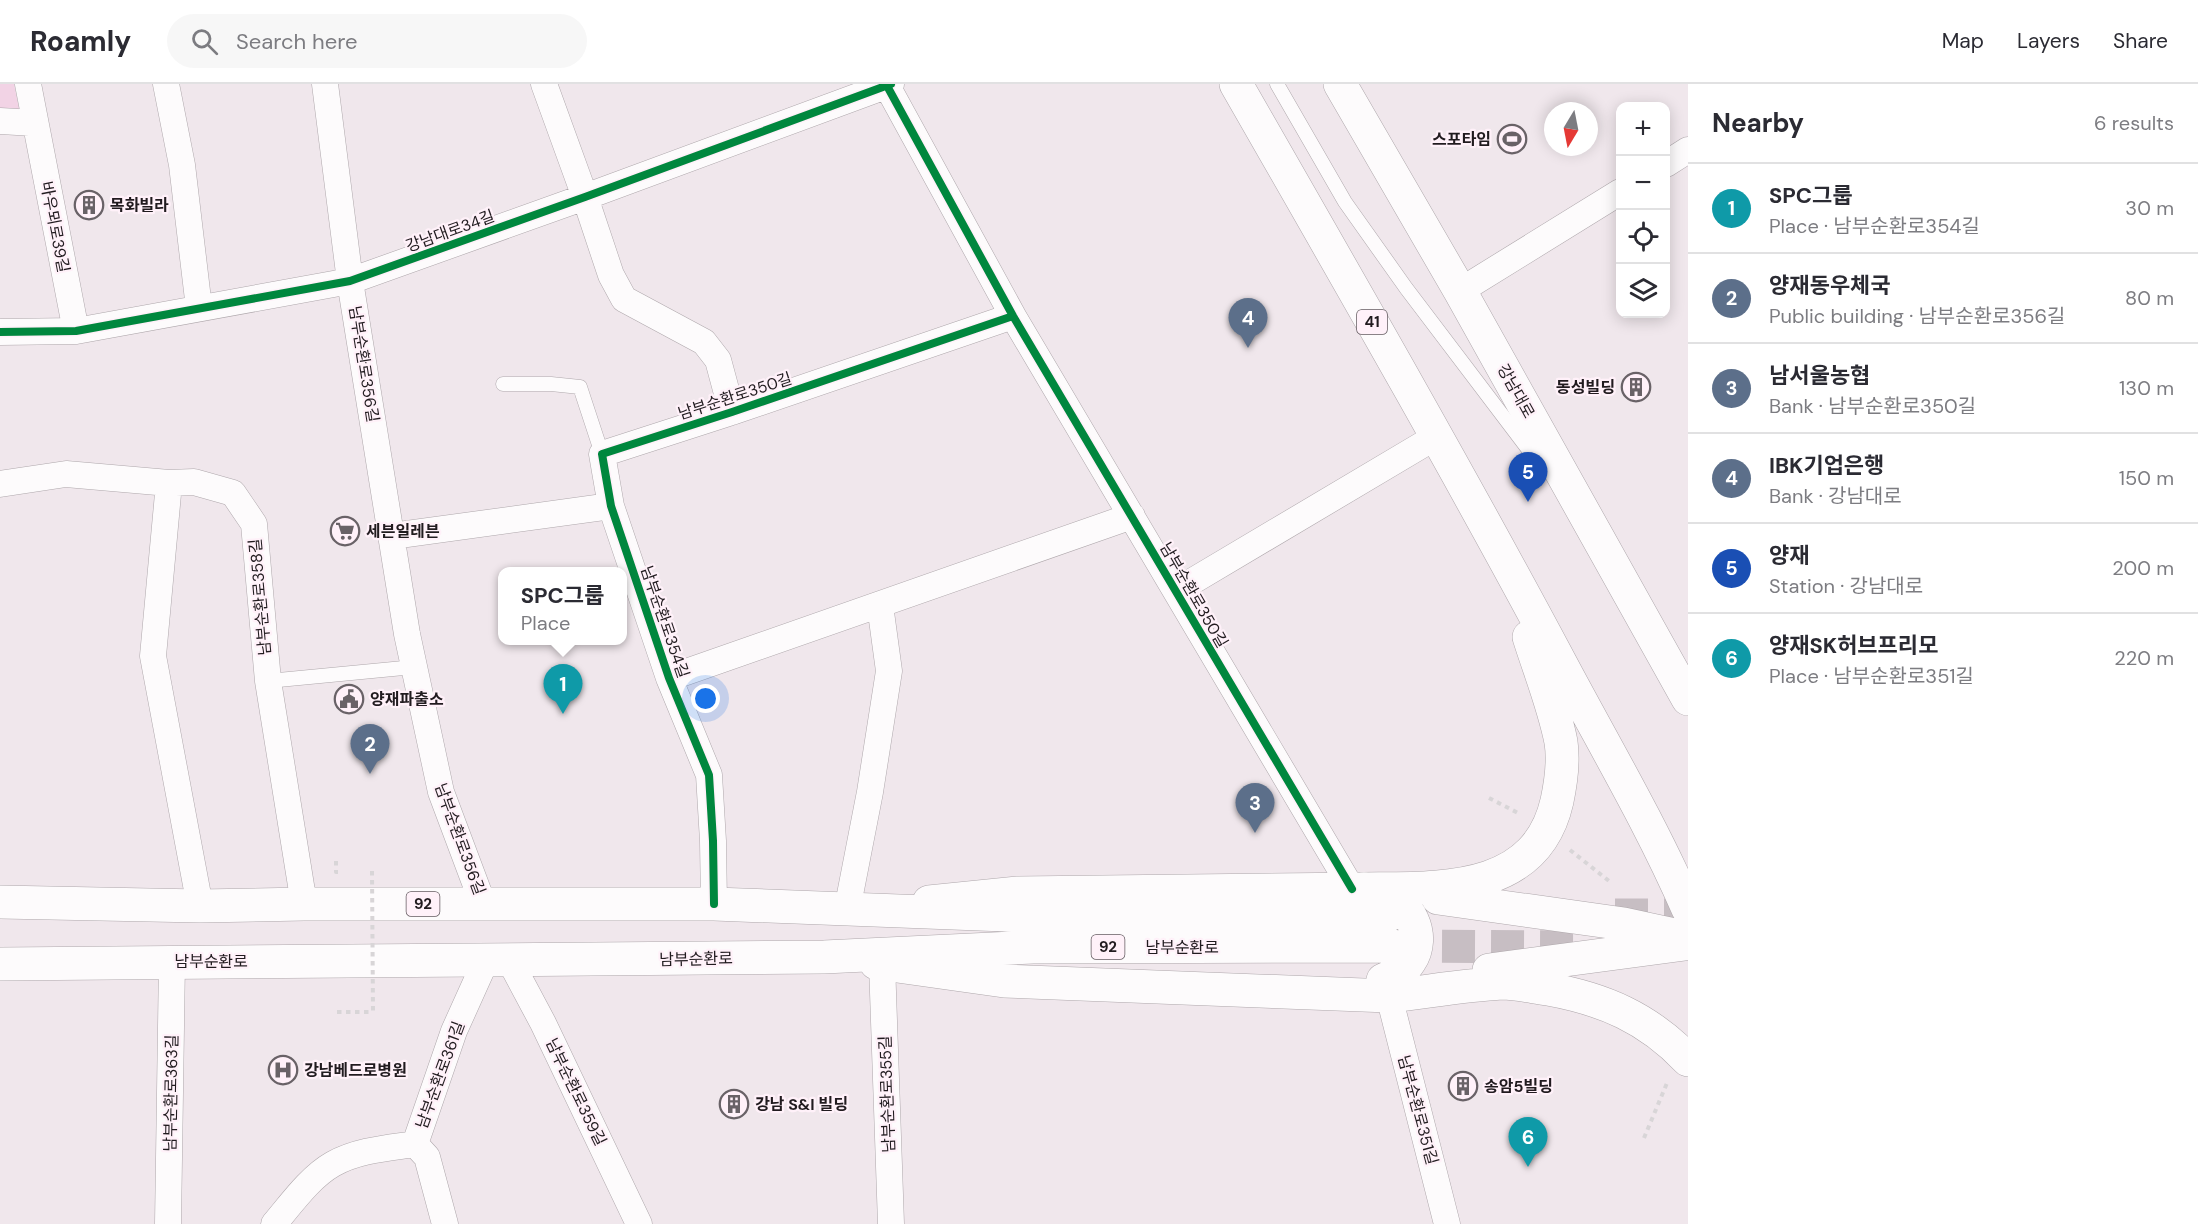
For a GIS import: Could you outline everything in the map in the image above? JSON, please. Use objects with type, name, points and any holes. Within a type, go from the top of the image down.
[{"type":"main road","name":"41","points":[[1236,84],[1506,561],[1653,838],[1688,909]]},
{"type":"main road","name":"강남대로","points":[[1340,84],[1460,291],[1688,699]]},
{"type":"main road","points":[[846,910],[1018,893],[1424,888],[1463,885],[1498,875],[1516,865],[1533,851],[1546,832],[1560,789],[1563,765],[1554,714],[1506,561]]},
{"type":"main road","points":[[1358,889],[1613,922],[1688,938]]},
{"type":"main road","points":[[1358,889],[1387,894],[1410,914],[1416,929],[1415,950],[1410,961],[1397,974],[1383,980],[1389,996]]},
{"type":"main road","name":"남부순환로","points":[[0,903],[200,906],[714,904],[1033,916],[1391,914]]},
{"type":"main road","points":[[1389,996],[1498,968],[1688,944]]},
{"type":"main road","name":"남부순환로","points":[[0,964],[824,957],[1033,947],[1393,946]]},
{"type":"main road","points":[[824,957],[1004,981],[1389,996],[1504,983],[1562,992],[1611,1005],[1633,1016],[1659,1034],[1679,1068]]},
{"type":"street","name":"바우뫼로39길","points":[[28,84],[76,331]]},
{"type":"street","points":[[166,84],[182,165],[200,308]]},
{"type":"street","name":"남부순환로356길","points":[[325,84],[350,281],[407,634],[441,792],[483,904]]},
{"type":"street","points":[[544,84],[611,275],[624,299],[704,342],[718,360],[732,412]]},
{"type":"street","name":"강남대로34길","points":[[0,332],[76,331],[350,281],[888,85]]},
{"type":"street","name":"남부순환로350길","points":[[888,85],[1013,316],[1176,591],[1358,889]]},
{"type":"street","points":[[0,121],[34,123]]},
{"type":"street","points":[[1670,161],[1688,150]]},
{"type":"street","points":[[1460,291],[1616,194]]},
{"type":"street","name":"남부순환로350길","points":[[602,454],[1013,316]]},
{"type":"street","points":[[1176,591],[1437,436]]},
{"type":"street","name":"남부순환로354길","points":[[602,454],[612,506],[669,678],[709,775],[714,904]]},
{"type":"street","name":"남부순환로358길","points":[[0,484],[66,474],[169,483],[194,482],[233,493],[254,524],[268,681],[304,904]]},
{"type":"street","points":[[169,483],[153,656],[200,906]]},
{"type":"street","points":[[392,536],[612,506]]},
{"type":"street","points":[[669,678],[1132,516]]},
{"type":"street","points":[[846,910],[870,792],[889,671],[880,605]]},
{"type":"street","name":"남부순환로361길","points":[[445,1224],[428,1157],[415,1144],[454,1031],[498,960]]},
{"type":"street","name":"남부순환로359길","points":[[498,960],[543,1023],[639,1224]]},
{"type":"street","name":"남부순환로363길","points":[[168,1224],[172,962]]},
{"type":"street","name":"남부순환로355길","points":[[882,963],[891,1224]]},
{"type":"street","name":"남부순환로351길","points":[[1389,996],[1447,1224]]},
{"type":"street","points":[[274,1224],[316,1178],[333,1164],[367,1151],[415,1144]]},
{"type":"lane","points":[[1277,84],[1346,202],[1399,279],[1605,550]]},
{"type":"lane","name":"남부순환로354길","points":[[502,384],[551,384],[580,387],[602,454]]},
{"type":"lane","points":[[268,681],[414,667]]},
{"type":"path","points":[[1489,798],[1523,815]]},
{"type":"path","points":[[1566,847],[1609,881]]},
{"type":"path","points":[[336,861],[336,872]]},
{"type":"path","points":[[337,1012],[373,1012],[372,871]]},
{"type":"path","points":[[1644,1138],[1679,1068]]},
{"type":"shaded area","points":[[0,84],[14,84],[20,113],[0,112]]},
{"type":"tunnel","points":[[1615,915],[1688,915]]},
{"type":"tunnel","points":[[1393,946],[1586,947]]},
{"type":"cycle path","points":[[886,84],[1013,316],[1352,889]]},
{"type":"cycle path","points":[[0,332],[76,331],[350,281],[891,84]]},
{"type":"cycle path","points":[[714,904],[709,775],[669,678],[611,506],[602,454],[1013,316]]},
{"type":"place","name":"스포타임","points":[[1512,139]]},
{"type":"place","name":"목화빌라","points":[[89,205]]},
{"type":"place","name":"IBK기업은행","points":[[1248,348]]},
{"type":"place","name":"동성빌딩","points":[[1636,387]]},
{"type":"place","name":"양재","points":[[1528,502]]},
{"type":"place","name":"세븐일레븐","points":[[345,531]]},
{"type":"place","name":"양재파출소","points":[[349,699]]},
{"type":"place","name":"SPC그룹","points":[[563,714]]},
{"type":"place","name":"양재동우체국","points":[[370,774]]},
{"type":"place","name":"남서울농협","points":[[1255,833]]},
{"type":"place","name":"강남베드로병원","points":[[283,1070]]},
{"type":"place","name":"송암5빌딩","points":[[1463,1086]]},
{"type":"place","name":"강남 S&I 빌딩","points":[[734,1104]]},
{"type":"place","name":"양재SK허브프리모","points":[[1528,1167]]}]
